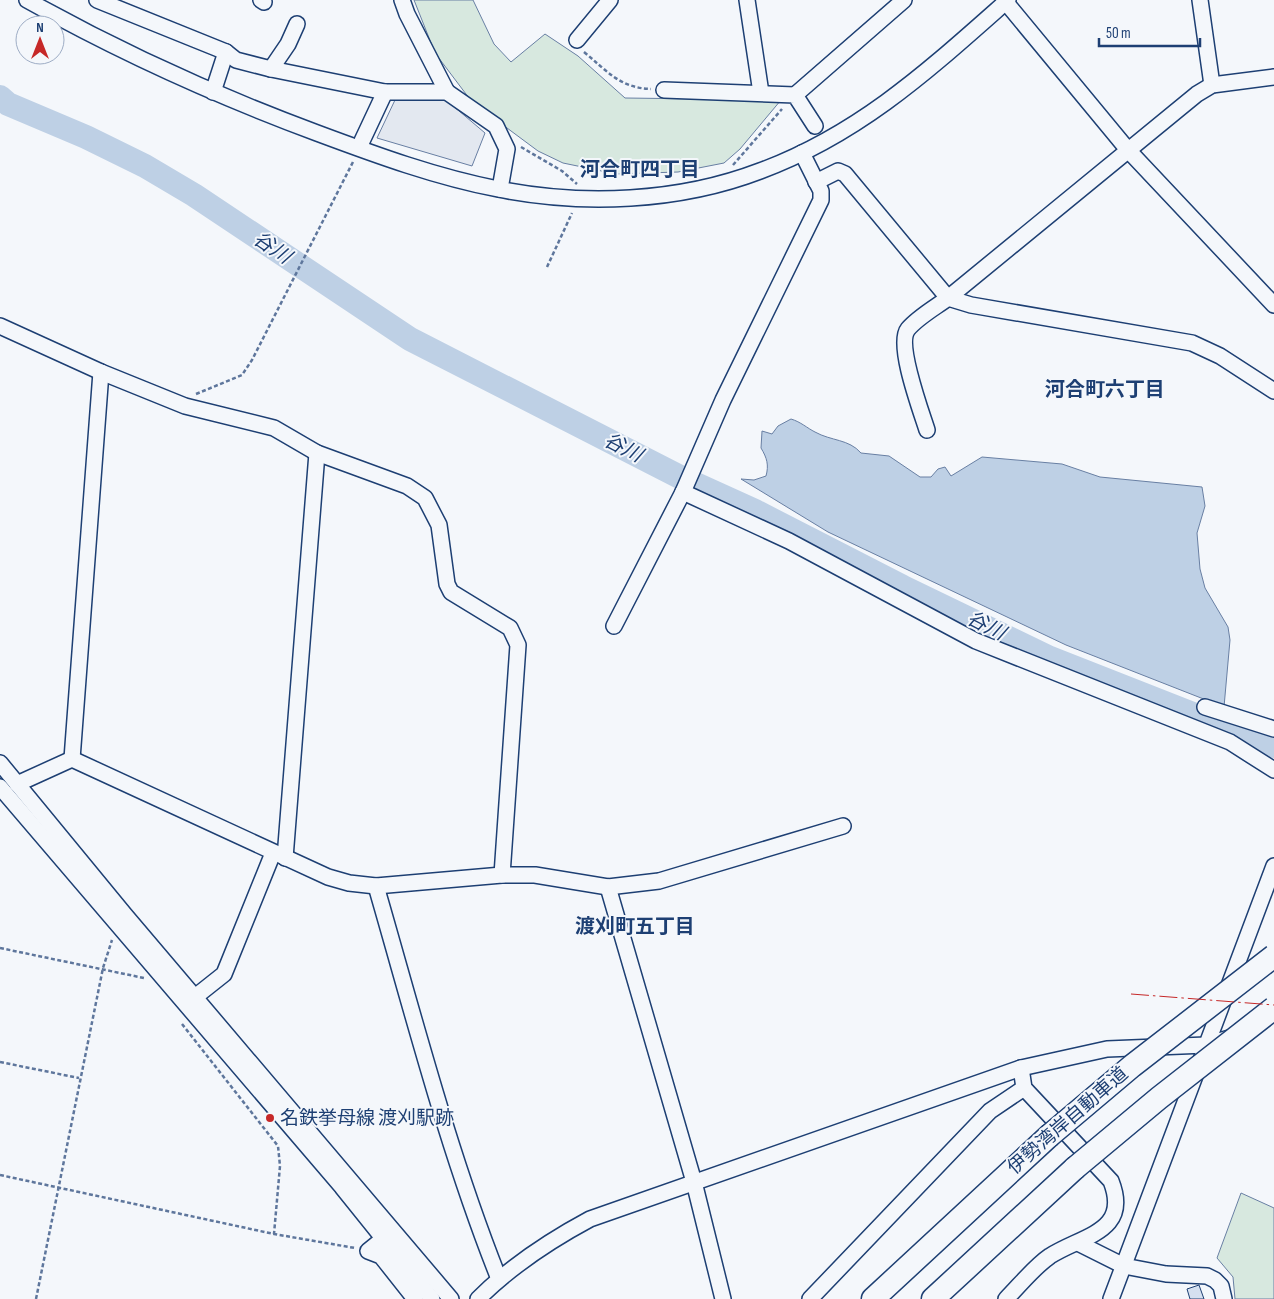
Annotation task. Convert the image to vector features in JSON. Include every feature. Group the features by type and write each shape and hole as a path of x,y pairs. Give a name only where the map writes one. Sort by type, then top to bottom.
{"highway":[{"name":"伊勢湾岸自動車道","path":"873,1299 1049,1136 1132,1066 1274,956"},
{"path":"933,1299 1075,1168 1159,1098 1274,1008"},
{"path":"956,1299 1075,1168"}],"street":[{"path":"27,0 83,31 213,92 456,179 500,190 630,198 707,187 760,172 802,153 865,117 901,93 1006,1 1128,150 1274,305"},
{"path":"97,0 226,52 236,60 385,92 447,92"},
{"path":"402,0 406,14 447,92 496,126 507,149 500,190"},
{"path":"577,40 610,0"},
{"path":"747,0 761,93"},
{"path":"664,90 795,95 904,0"},
{"path":"1200,0 1212,85"},
{"path":"271,69 288,44 297,24"},
{"path":"213,92 226,52"},
{"path":"927,430 905,358 907,330 1197,94 1212,85 1274,77"},
{"path":"361,145 385,92"},
{"path":"795,95 816,126"},
{"path":"614,626 683,490 723,400 821,200 821,192 802,153"},
{"path":"816,182 838,171 845,174 948,298 971,305 1192,343 1220,356 1274,391"},
{"path":"0,326 101,372 185,406 274,428 317,454 407,486 424,498 439,525 446,584 451,592 510,628 518,645 502,874"},
{"path":"72,759 101,372"},
{"path":"195,997 224,974 279,856 317,454"},
{"path":"683,490 789,541 976,641 1230,740 1274,770"},
{"path":"1204,707 1274,729"},
{"path":"1230,740 1238,717"},
{"path":"18,784 72,759 279,856 342,881 376,886 502,874 535,875 608,887 659,881 843,826"},
{"path":"0,763 195,997 388,1234 432,1299"},
{"path":"0,787 88,892 388,1234 451,1299"},
{"path":"1111,1299 1274,866"},
{"path":"376,886 431,1078 498,1279"},
{"path":"608,887 694,1182 723,1299"},
{"path":"478,1299 498,1279 557,1236 590,1219 1021,1068 1107,1049 1206,1045 1274,1024"},
{"path":"1006,1299 1050,1256 1078,1243 1108,1224 1116,1214 1117,1197 1111,1181 1056,1125 1024,1088 1021,1068"},
{"path":"810,1299 990,1111 1024,1088"},
{"path":"388,1234 368,1251 381,1256 415,1299"},
{"path":"1078,1243 1124,1266 1166,1274 1207,1276 1216,1280 1221,1286 1224,1299"}],"path":[{"path":"577,40 580,48 623,84 635,89 664,90"},
{"path":"730,168 795,95"},
{"path":"503,140 518,145 562,171 582,194 547,267"},
{"path":"185,406 197,394 242,375 294,282 361,145"},
{"path":"0,948 103,968 147,979"},
{"path":"36,1299 103,968"},
{"path":"177,1017 278,1146 280,1166 274,1234"},
{"path":"0,1062 80,1078"},
{"path":"0,1175 274,1234 368,1251"}],"shaded area":[{"path":"414,0 473,0 494,44 511,62 545,34 578,56 625,98 781,100 740,149 724,163 678,172 616,174 563,163 538,151 472,102 435,53"},
{"path":"445,99 485,133 472,166 377,138 395,100"},
{"path":"1241,1193 1274,1208 1274,1299 1235,1299 1233,1277 1217,1258"}],"water":[{"path":"791,419 821,435 851,445 861,453 889,456 920,477 931,477 938,469 945,467 951,476 982,457 1062,464 1100,477 1202,487 1205,506 1197,533 1200,569 1205,588 1228,627 1230,640 1224,707 1066,645 828,532 741,479 754,480 766,476 767,462 761,448 762,431 772,434 778,426"}],"building":[{"path":"1199,1285 1204,1299 1190,1299 1187,1289"}],"waterway":[{"name":"谷川","path":"0,97 8,104 86,137 145,166 194,195 410,339 680,477 755,511 903,587 1050,658 1274,746"}],"power":[{"path":"1131,994 1274,1005"}],"place":[{"name":"名鉄挙母線 渡刈駅跡","path":"270,1118"}],"district":[{"name":"河合町四丁目","path":"640,170"},
{"name":"河合町六丁目","path":"1105,390"},
{"name":"渡刈町五丁目","path":"635,927"}]}
